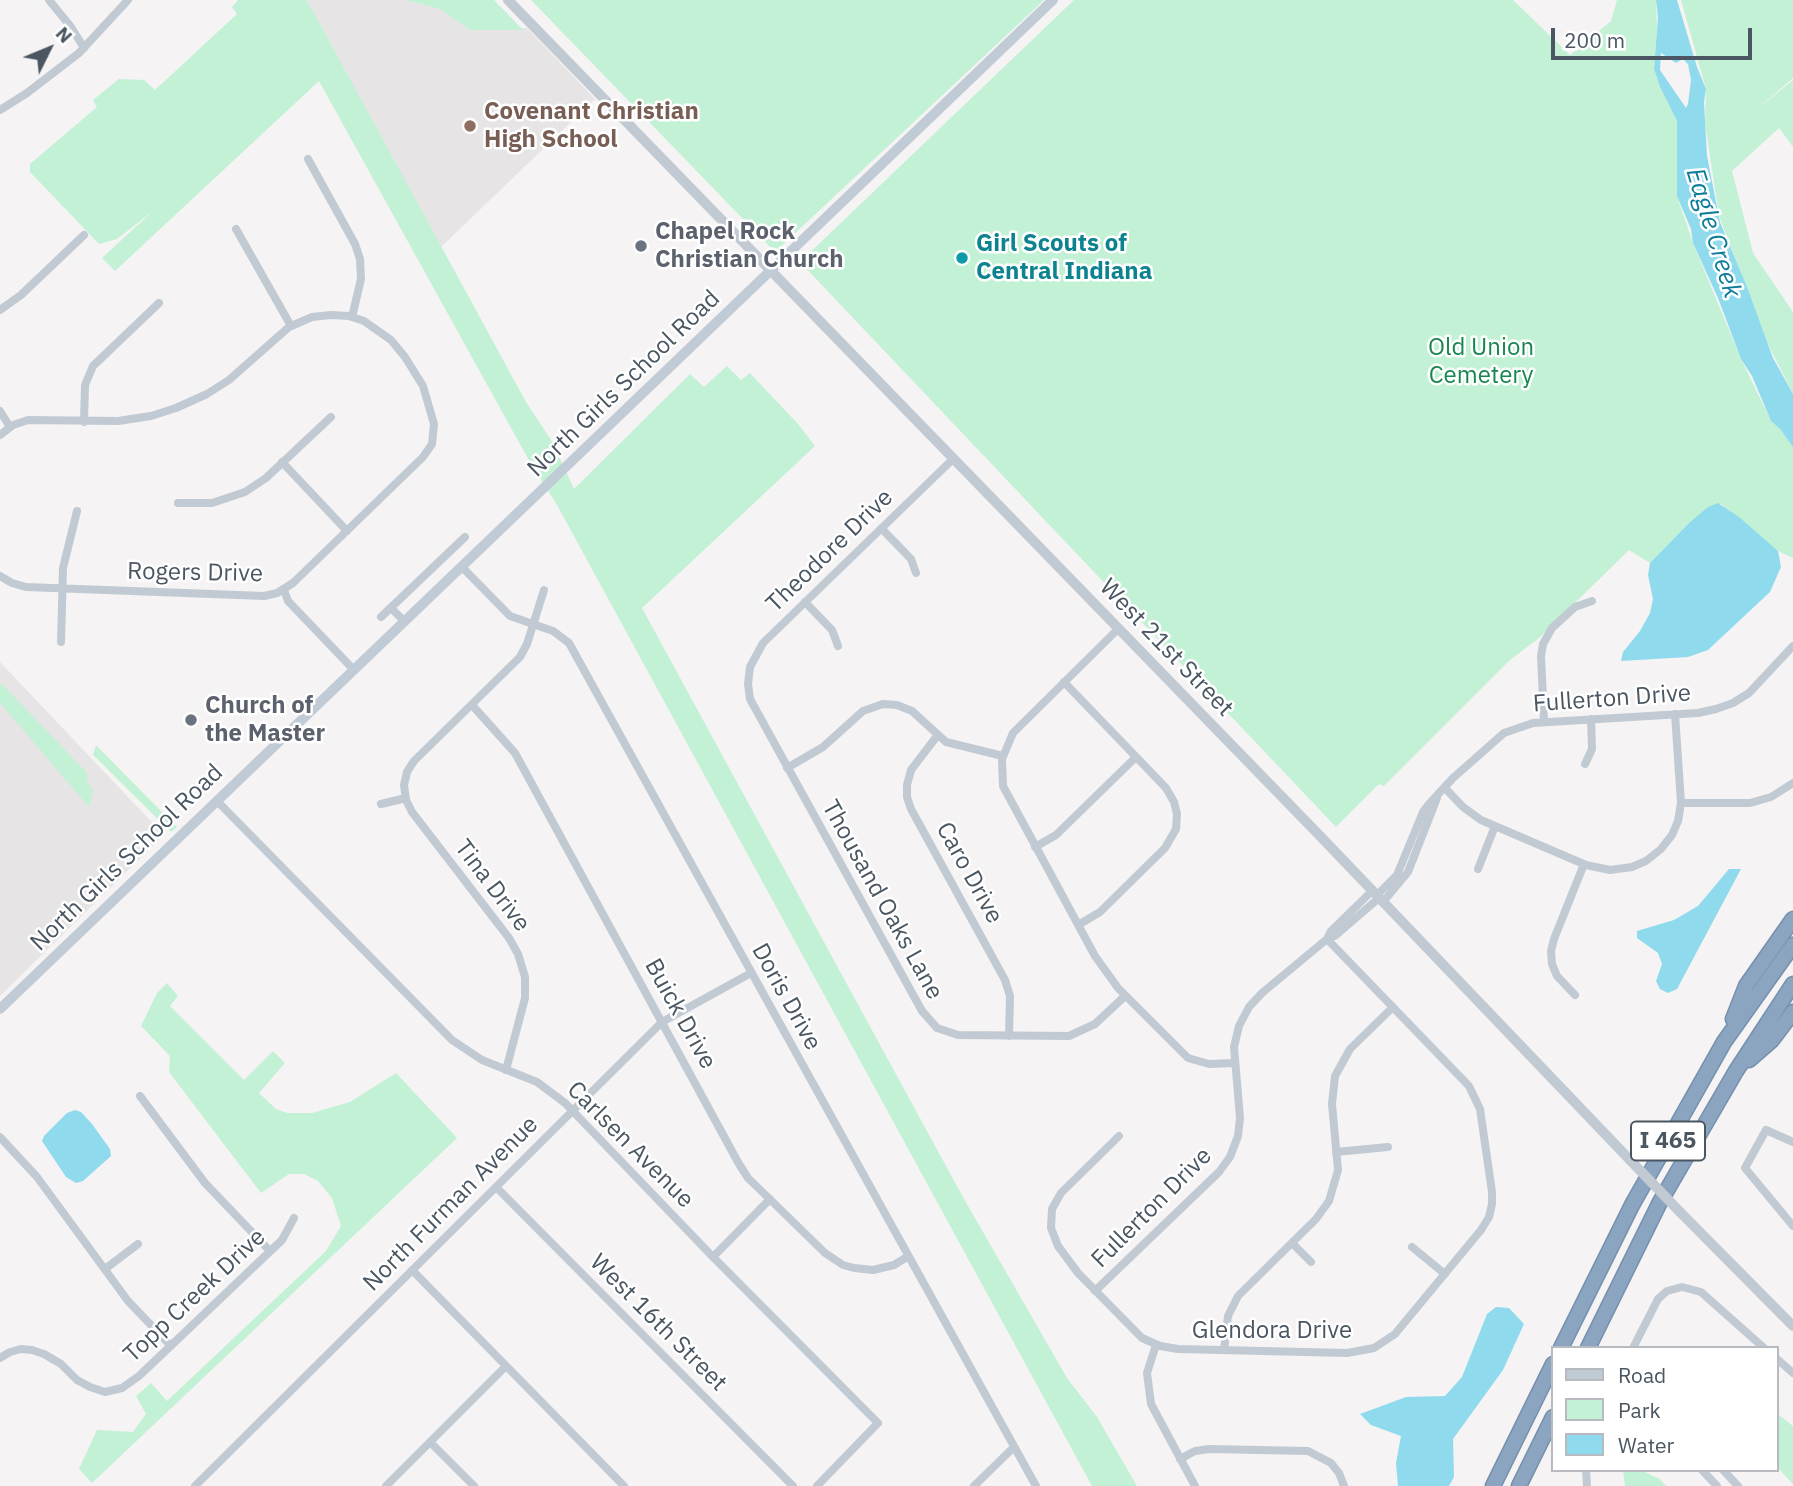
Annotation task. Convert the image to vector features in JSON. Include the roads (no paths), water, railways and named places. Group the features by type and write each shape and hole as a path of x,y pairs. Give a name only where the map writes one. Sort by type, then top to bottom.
{"highway":[{"path":"1724,1042 1746,986 1793,919"},
{"name":"I 465","path":"1562,1346 1632,1205 1724,1042 1793,944"},
{"name":"I 465","path":"1589,1346 1660,1202 1737,1071 1793,984"},
{"path":"1737,1071 1772,1040 1793,1012"},
{"path":"1493,1486 1552,1366"},
{"path":"1520,1486 1552,1419"}],"main road":[{"name":"North Girls School Road","path":"0,1009 1053,0"}],"street":[{"path":"49,0 85,48"},
{"path":"0,110 27,93 85,48 128,0"},
{"name":"West 21st Street","path":"508,0 1793,1326"},
{"path":"309,159 355,244 360,259 361,279 352,317"},
{"path":"236,229 291,326"},
{"path":"0,310 21,295 84,235"},
{"path":"84,422 85,385 93,366 159,303"},
{"path":"0,435 10,427 28,420 125,420 170,410 212,391 250,363 275,337 291,326 322,316 352,317 371,324 405,357 417,375 434,420 434,435 427,452 284,590"},
{"path":"0,411 10,427"},
{"path":"178,503 203,504 233,497 258,484 331,417"},
{"name":"Theodore Drive","path":"748,681 752,661 760,647 953,459"},
{"path":"282,462 347,530"},
{"path":"61,642 64,560 77,511"},
{"path":"882,529 911,559 916,573"},
{"path":"381,617 464,537"},
{"name":"Doris Drive","path":"462,567 510,615 561,635 569,643 1036,1486"},
{"name":"Rogers Drive","path":"0,576 23,587 264,596 284,590 288,601 354,670"},
{"path":"381,804 406,798 405,778 412,764 520,657 544,590"},
{"path":"1544,722 1541,656 1543,644 1554,626 1575,607 1592,601"},
{"path":"805,602 832,630 838,646"},
{"path":"391,608 405,622"},
{"path":"1118,629 1015,730 1003,756 1003,786 1078,925 1109,976 1125,996 1188,1058 1209,1064 1234,1062"},
{"name":"Fullerton Drive","path":"1095,1291 1219,1172 1230,1157 1240,1124 1234,1062 1236,1035 1249,1007 1327,939 1336,935 1397,875 1423,812 1501,735 1522,725 1544,722 1710,711 1741,698 1758,685 1793,646"},
{"name":"Thousand Oaks Lane","path":"748,681 753,706 927,1019 937,1028 952,1034 1056,1037 1075,1034 1095,1024 1125,996"},
{"path":"1064,682 1172,796 1177,811 1176,829 1163,850 1100,912 1078,925"},
{"path":"787,768 823,747 859,713 880,704 904,707 919,717 937,736 956,745 1003,756"},
{"name":"Buick Drive","path":"472,705 515,753 748,1178 825,1253 843,1265 858,1269 879,1269 894,1265 907,1257"},
{"path":"1445,788 1471,814 1495,827 1595,868 1616,870 1646,861 1661,849 1672,835 1678,821 1681,803 1675,714"},
{"path":"1585,764 1592,749 1591,719"},
{"name":"Caro Drive","path":"937,736 911,770 907,797 911,809 1005,980 1010,1000 1009,1036"},
{"path":"1035,847 1056,835 1136,757"},
{"path":"1681,803 1750,803 1771,797 1793,783"},
{"name":"Tina Drive","path":"406,798 412,812 509,938 518,954 525,977 525,998 506,1070"},
{"name":"Carlsen Avenue","path":"217,802 452,1040 482,1060 537,1082 572,1110 878,1423 817,1486"},
{"path":"1478,869 1495,827"},
{"path":"1575,995 1556,976 1551,951 1584,864"},
{"path":"1224,1350 1226,1322 1234,1302 1244,1289 1319,1217 1329,1201 1337,1175 1331,1097 1337,1070 1350,1049 1393,1007 1327,939"},
{"name":"North Furman Avenue","path":"195,1486 662,1022 751,973"},
{"name":"Glendora Drive","path":"1119,1136 1060,1193 1053,1206 1051,1219 1058,1246 1078,1273 1135,1332 1156,1345 1174,1349 1353,1353 1374,1348 1400,1330 1485,1225 1492,1204 1480,1109 1472,1090 1393,1007"},
{"path":"140,1096 205,1183 270,1251"},
{"path":"1793,1142 1766,1130 1745,1168 1793,1226"},
{"path":"0,1137 37,1177 128,1301 171,1346"},
{"path":"1336,1152 1388,1147"},
{"name":"West 16th Street","path":"496,1187 793,1486"},
{"path":"713,1257 770,1199"},
{"name":"Topp Creek Drive","path":"0,1358 21,1349 32,1350 61,1364 77,1380 105,1392 122,1388 171,1346 270,1251 287,1234 294,1218"},
{"path":"1292,1243 1311,1262"},
{"path":"105,1269 138,1244"},
{"path":"1412,1247 1445,1274"},
{"path":"412,1270 624,1486"},
{"path":"1634,1346 1656,1301 1662,1294 1683,1287 1701,1292 1762,1346"},
{"path":"1156,1345 1148,1367 1147,1392 1156,1416 1195,1486"},
{"path":"1779,1361 1793,1373"},
{"path":"386,1486 505,1367"},
{"path":"430,1442 474,1486"},
{"path":"974,1486 1014,1447"},
{"path":"1180,1459 1195,1451 1209,1449 1308,1451 1331,1463 1344,1486"},
{"path":"1704,1472 1717,1486"},
{"path":"1725,1472 1738,1486"}],"water":[{"name":"Eagle Creek","path":"1656,0 1677,0 1706,89 1704,102 1707,156 1720,222 1773,358 1793,394 1793,447 1771,421 1752,376 1741,359 1693,243 1691,229 1677,196 1677,121 1654,69 1658,17","holes":["1661,53 1676,63 1683,59 1688,64 1691,80 1686,108 1660,70"]},
{"path":"1718,503 1739,517 1778,551 1781,567 1770,592 1708,650 1688,657 1621,661 1623,652 1650,613 1653,599 1648,575 1650,563 1688,524 1708,507"},
{"path":"1729,869 1741,869 1677,989 1668,993 1660,989 1656,981 1662,964 1658,953 1637,938 1637,931 1674,920 1698,906"},
{"path":"75,1110 81,1112 92,1124 110,1149 111,1156 83,1181 76,1183 66,1177 42,1141 67,1113"},
{"path":"1496,1307 1509,1308 1524,1324 1503,1370 1453,1439 1454,1477 1449,1486 1398,1486 1396,1463 1401,1436 1371,1425 1360,1414 1406,1397 1445,1396 1462,1377 1487,1314"}],"place":[{"name":"Covenant Christian High School","path":"470,126"},
{"name":"Chapel Rock Christian Church","path":"641,246"},
{"name":"Girl Scouts of Central Indiana","path":"962,258"},
{"name":"Church of the Master","path":"191,720"}],"park label":[{"name":"Old Union Cemetery","path":"1481,362"}]}
